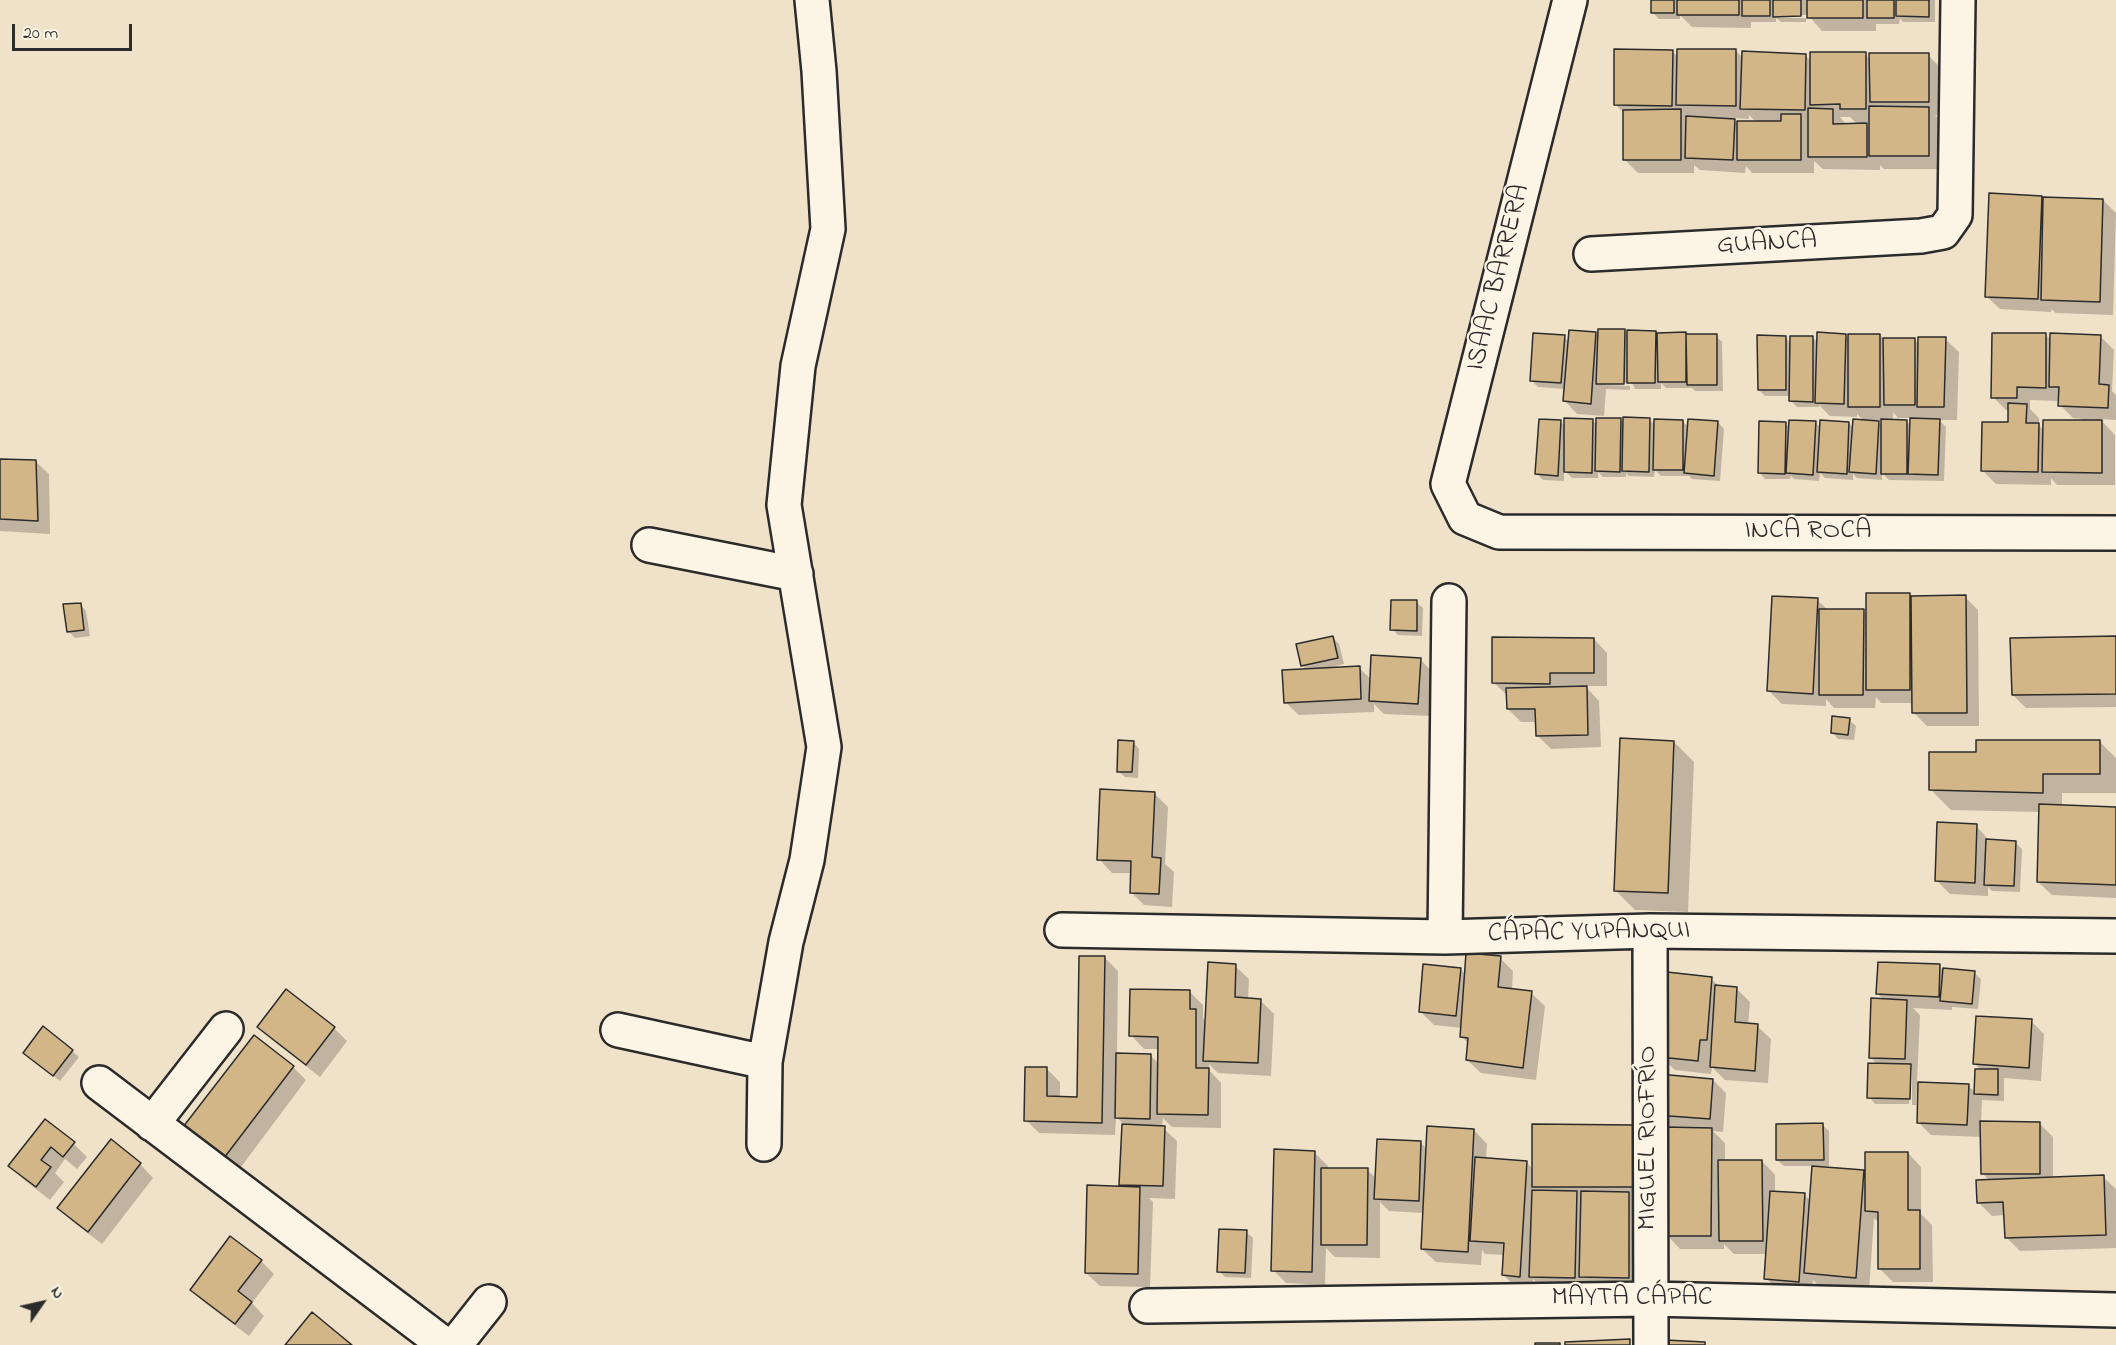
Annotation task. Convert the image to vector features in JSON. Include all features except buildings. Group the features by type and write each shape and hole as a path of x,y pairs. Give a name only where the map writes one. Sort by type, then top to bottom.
{"street":[{"path":"764,1144 765,1062 786,942 807,860 824,747 784,506 798,366 828,229 819,71 812,0"},
{"name":"ISAAC BARRERA","path":"1499,532 1465,518 1448,484 1570,0"},
{"name":"GUANCA","path":"1591,254 1921,236 1942,232 1955,215 1958,0"},
{"name":"INCA ROCA","path":"1499,532 2116,533"},
{"path":"649,545 796,574"},
{"path":"1445,937 1449,601"},
{"name":"CÁPAC YUPANQUI","path":"1062,930 1445,937 1650,931 2116,936"},
{"name":"MIGUEL RIOFRÍO","path":"1650,931 1651,1345"},
{"path":"152,1124 226,1029"},
{"path":"618,1030 765,1062"},
{"path":"99,1083 445,1345"},
{"name":"MAYTA CÁPAC","path":"1148,1306 1651,1299 2116,1310"},
{"path":"455,1345 489,1302"}]}
